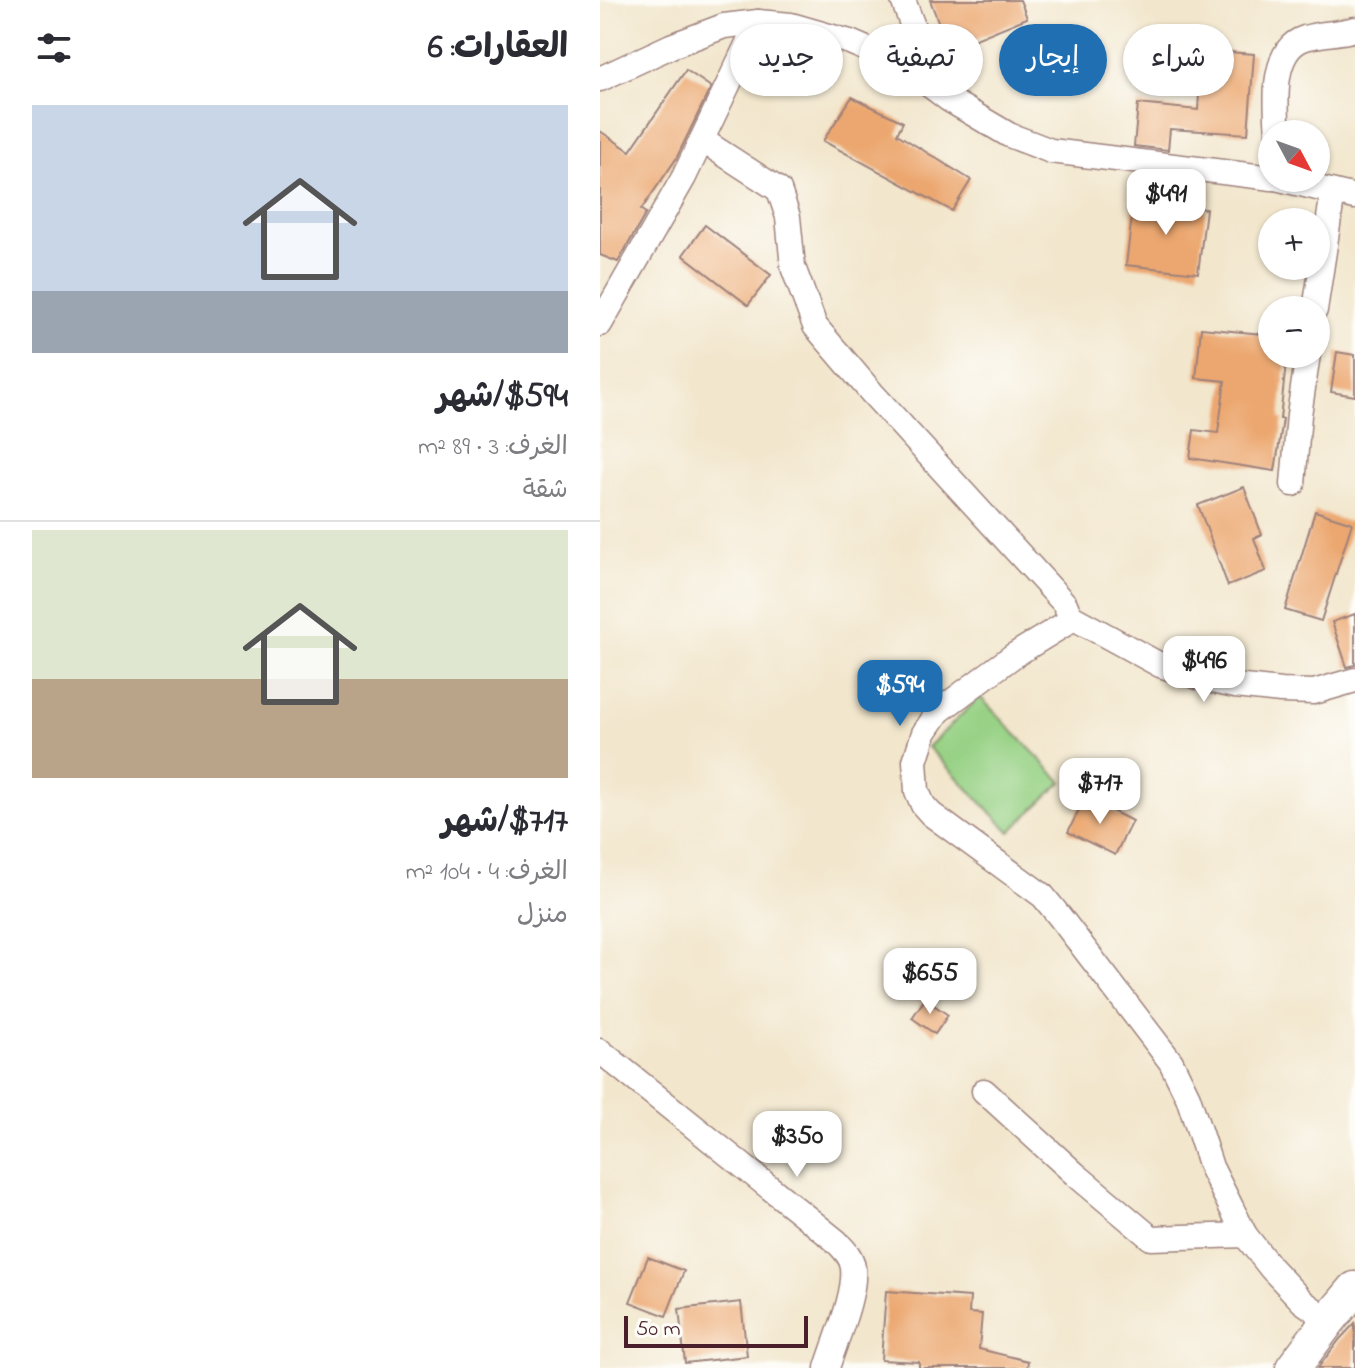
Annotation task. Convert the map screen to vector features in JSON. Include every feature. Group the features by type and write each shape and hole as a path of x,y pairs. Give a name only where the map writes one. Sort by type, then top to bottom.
{"street":[{"path":"903,0 912,24"},
{"path":"600,79 671,46 724,26 758,22 791,25 859,46"},
{"path":"600,324 684,177 758,22"},
{"path":"1277,120 1275,96 1280,66 1293,45 1304,38 1355,29"},
{"path":"944,96 1009,135 1051,151 1258,176"},
{"path":"702,140 779,190 788,217 793,267 815,326 872,393 1065,604 1070,616 1160,665 1208,680 1235,686 1314,692 1355,680"},
{"path":"1318,296 1344,194"},
{"path":"1293,484 1306,368"},
{"path":"1070,616 1065,624 1013,656 939,711 924,733 915,761 917,791 931,814 1043,896 1171,1062 1188,1097 1211,1167 1245,1235 1278,1277 1303,1302 1329,1320"},
{"path":"600,1051 836,1241 850,1256 852,1283 827,1368"},
{"path":"984,1091 1151,1238 1245,1235"},
{"path":"1293,1368 1355,1289"}],"green space":[{"path":"980,697 1062,782 1010,832 928,747"}],"building":[{"path":"930,0 1020,0 1027,18 1012,24 999,24 999,29 983,36 983,24 939,24"},
{"path":"1234,52 1254,54 1248,134 1170,129 1168,150 1134,146 1138,104 1198,110 1199,96 1234,96"},
{"path":"686,70 711,87 676,159 641,210 646,213 618,262 600,255 600,131 630,151"},
{"path":"852,97 903,122 897,134 971,180 952,211 823,141"},
{"path":"1134,200 1206,209 1198,273 1126,265"},
{"path":"705,225 771,275 748,305 683,255"},
{"path":"1201,328 1258,334 1258,368 1285,368 1280,419 1283,419 1275,471 1190,458 1194,430 1218,433 1225,381 1196,378"},
{"path":"1337,352 1355,355 1355,396 1331,392"},
{"path":"1244,487 1262,535 1254,538 1266,571 1228,586 1198,505"},
{"path":"1315,511 1352,523 1321,621 1285,610"},
{"path":"1355,614 1355,665 1347,667 1332,622"},
{"path":"1085,797 1132,821 1115,855 1068,832"},
{"path":"925,999 948,1015 935,1034 912,1018"},
{"path":"648,1257 684,1271 666,1316 630,1302"},
{"path":"886,1291 970,1297 969,1313 982,1314 979,1349 1028,1361 1027,1368 919,1368 919,1362 881,1360"},
{"path":"741,1302 747,1356 685,1363 679,1309"},
{"path":"1355,1323 1355,1368 1318,1368 1340,1339"}]}
